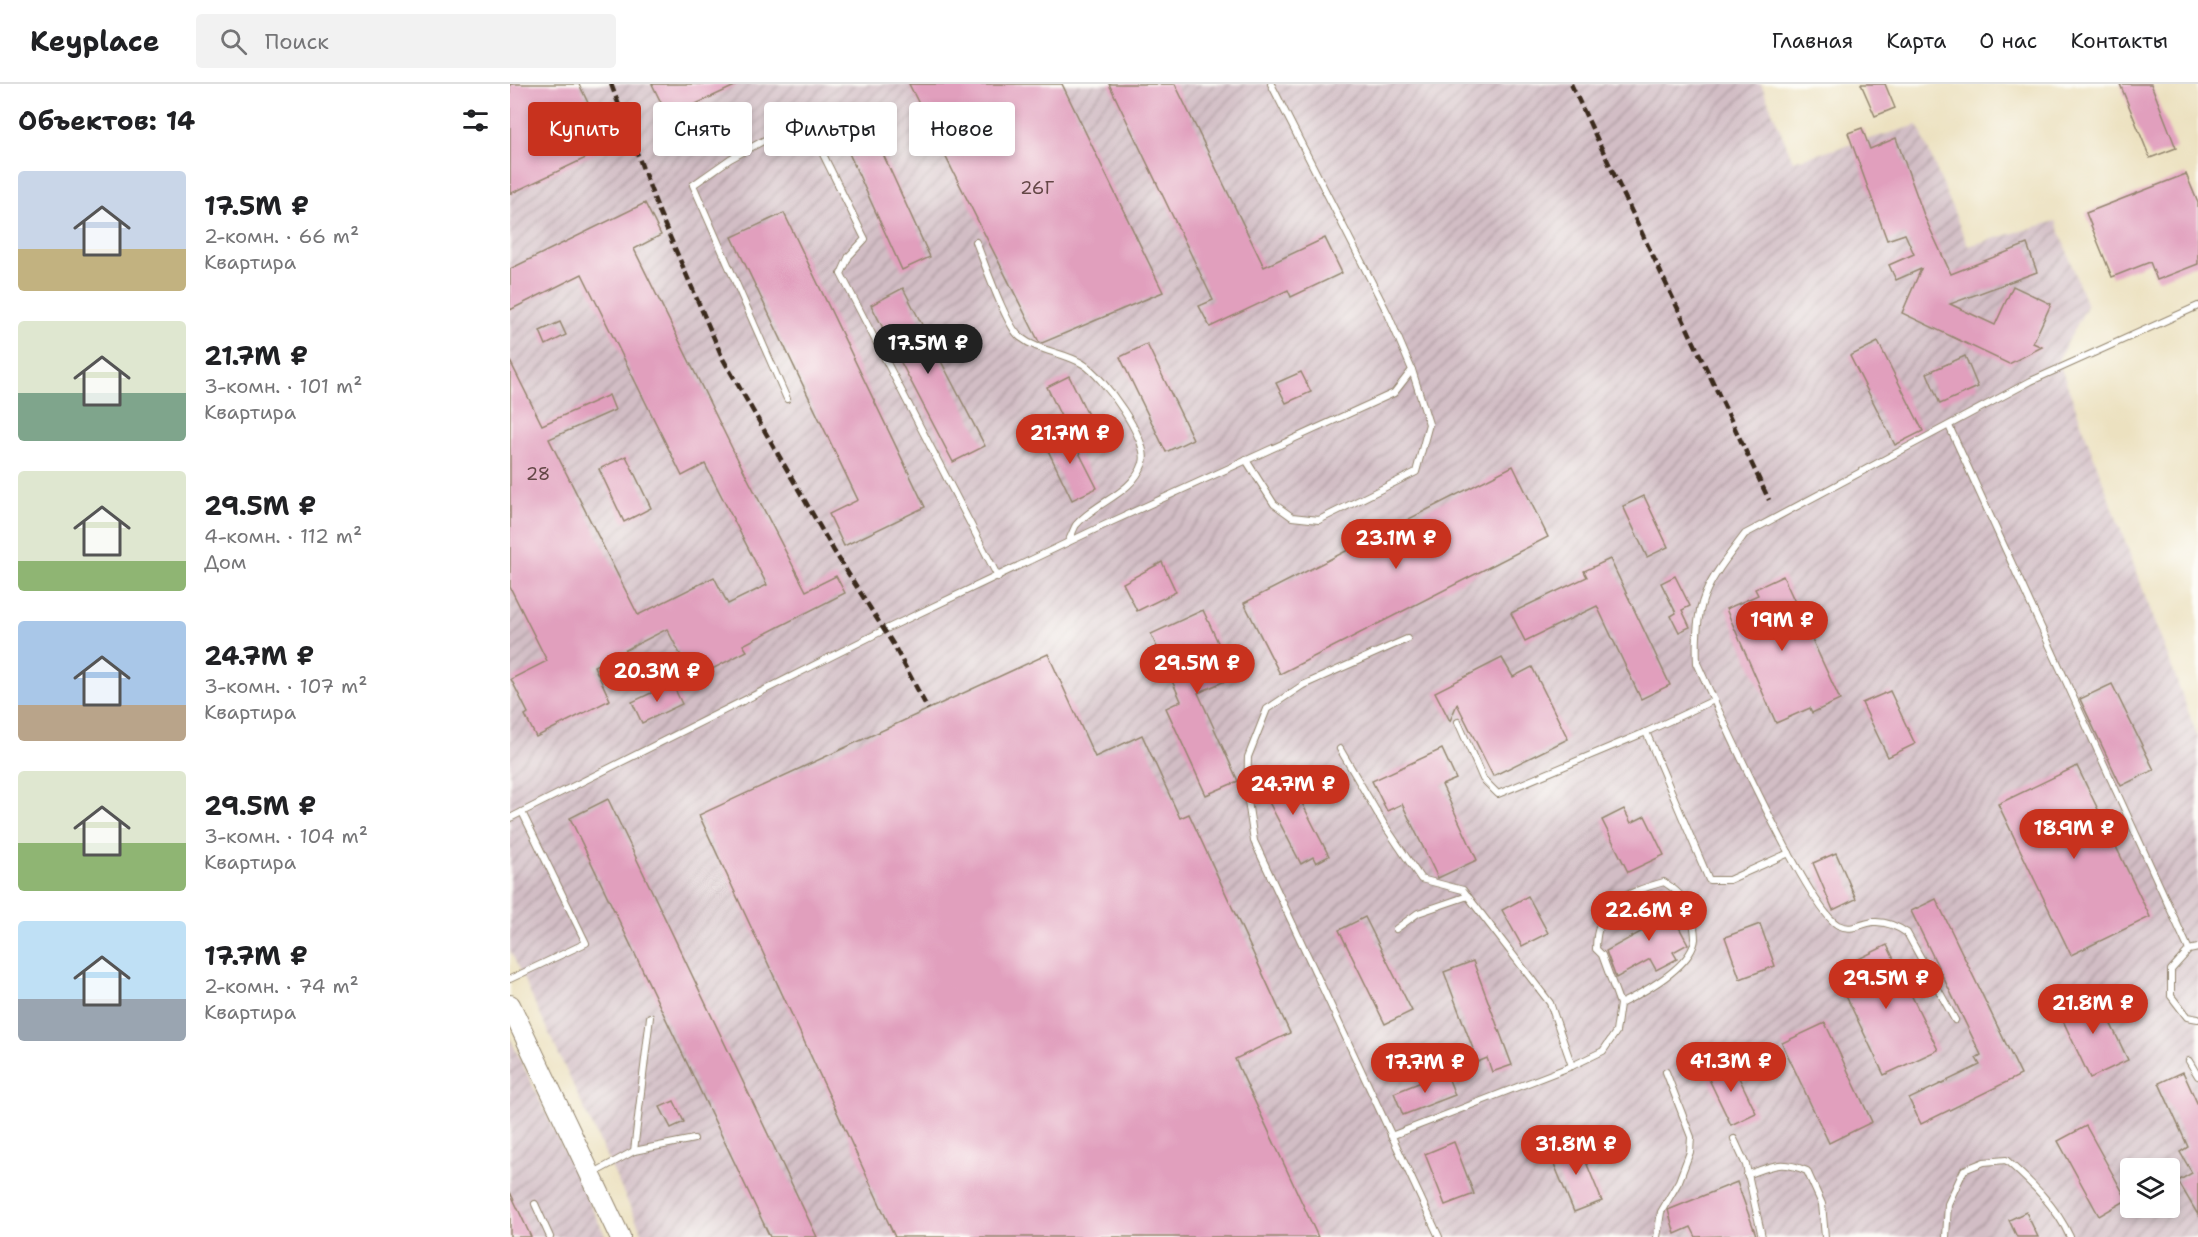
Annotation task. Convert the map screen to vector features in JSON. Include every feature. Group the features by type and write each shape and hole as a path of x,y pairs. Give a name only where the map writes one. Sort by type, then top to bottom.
{"main road":[{"path":"510,1005 620,1237"}],"lane":[{"path":"1246,460 1274,504 1292,516 1319,520 1416,472 1429,424 1412,370 1388,314 1270,84"},
{"path":"787,399 693,185 730,159 805,118 865,239 849,256 841,274 998,577"},
{"path":"976,242 1018,336 1048,352 1084,364 1104,384 1140,436 1144,462 1130,485 1076,525 1068,542"},
{"path":"1955,1020 1907,933 1893,924 1873,922 1852,929 1837,924 1826,915 1789,853 1697,663 1695,630 1702,596 1721,565 1745,534 2031,381 2198,306"},
{"path":"510,818 884,630 1068,542 1394,393 1412,370"},
{"path":"1949,426 2189,950"},
{"path":"1407,639 1303,685 1267,709 1248,757 1247,794 1254,841 1439,1237"},
{"path":"1458,722 1483,779 1498,794 1646,732 1714,700"},
{"path":"1646,732 1709,880 1729,880 1789,853"},
{"path":"1340,749 1385,826 1420,879 1463,890 1550,1003 1572,1066"},
{"path":"510,979 586,943 522,812"},
{"path":"1391,1136 1572,1066 1603,1051 1616,1032 1620,1004 1602,955 1596,949 1596,931 1600,920 1614,903 1632,891 1664,882 1680,892 1693,915 1695,941 1680,965 1653,987 1620,1004"},
{"path":"1396,929 1418,913 1468,896"},
{"path":"2198,948 2189,950 2171,970 2171,996 2187,1017 2198,1019"},
{"path":"634,1151 650,1017"},
{"path":"2189,1061 2198,1076"},
{"path":"1657,1237 1661,1212 1680,1181 1690,1152 1691,1137 1666,1072"},
{"path":"592,1175 634,1151 694,1139"},
{"path":"1734,1139 1748,1175 1762,1237"},
{"path":"1946,1237 1948,1204 1964,1170 1984,1162 2006,1160 2030,1181 2064,1223 2070,1237"},
{"path":"1748,1175 1769,1166 1787,1163 1807,1171 1822,1204 1825,1237"},
{"path":"535,1204 550,1237"}],"shaded area":[{"path":"510,84 1761,84 1793,161 1918,125 1968,246 2056,221 2087,306 2058,360 2198,738 2198,1237 644,1237 510,950"},
{"path":"510,1038 606,1237 510,1237"}],"building":[{"path":"510,84 579,84 588,102 528,102 528,156 590,156 510,194"},
{"path":"652,84 739,84 700,102 661,102"},
{"path":"909,84 1062,84 1163,292 1042,343 1039,342 945,156 1015,156 1015,102 918,102"},
{"path":"1109,84 1175,84 1264,267 1325,238 1342,273 1291,297 1288,290 1210,327 1199,306 1213,300"},
{"path":"1861,84 1885,84 1895,108 1875,116"},
{"path":"2120,84 2151,84 2176,148 2150,158"},
{"path":"1862,128 1870,149 1896,138 1925,218 1951,274 2027,244 2037,272 1950,304 1995,325 2013,286 2051,304 2033,343 2042,347 2009,364 1902,313 1921,269 1896,280 1889,265 1914,254 1905,234 1887,240 1848,133"},
{"path":"850,156 884,156 930,257 902,270"},
{"path":"2186,174 2198,203 2198,264 2157,280 2150,262 2112,277 2086,213"},
{"path":"645,203 661,235 634,249 733,450 806,591 836,576 845,593 743,645 747,651 693,679 667,629 594,666 610,700 536,737 525,715 528,713 511,679 547,661 510,587 510,361 542,425 609,395 615,410 549,439 638,615 714,577 728,604 767,585 705,464 682,476 582,274 510,310 510,269"},
{"path":"784,213 925,507 844,546 829,514 858,500 732,237"},
{"path":"903,288 985,446 953,462 871,305"},
{"path":"560,322 566,335 546,345 540,331"},
{"path":"1878,342 1923,431 1895,445 1850,356"},
{"path":"1147,344 1193,439 1166,452 1120,357"},
{"path":"1965,356 1978,387 1940,404 1927,373"},
{"path":"1301,372 1311,392 1286,403 1276,383"},
{"path":"1069,376 1089,417 1067,429 1047,387"},
{"path":"1067,429 1097,488 1072,500 1043,440"},
{"path":"626,456 651,508 624,522 599,469"},
{"path":"1513,466 1548,537 1280,674 1244,603"},
{"path":"1644,496 1668,547 1647,557 1623,506"},
{"path":"1610,559 1670,685 1641,699 1597,606 1525,641 1511,613 1587,577 1584,571"},
{"path":"1162,562 1176,592 1137,611 1123,583"},
{"path":"1675,576 1690,606 1682,610 1690,627 1679,632 1671,616 1676,613 1661,583"},
{"path":"1783,576 1840,700 1812,713 1810,708 1776,723 1726,609 1758,595 1755,589"},
{"path":"1203,610 1234,677 1198,693 1238,781 1206,795 1166,708 1181,701 1151,634"},
{"path":"1048,654 1095,757 1142,735 1180,818 1189,814 1290,1033 1235,1059 1318,1237 895,1237 699,815"},
{"path":"1502,658 1513,677 1532,667 1568,739 1493,776 1457,704 1450,721 1435,692"},
{"path":"672,683 682,704 642,723 632,702"},
{"path":"2112,684 2154,770 2121,786 2080,699"},
{"path":"1890,691 1915,744 1888,757 1862,703"},
{"path":"1442,749 1456,779 1442,785 1477,860 1438,878 1402,804 1387,811 1372,781"},
{"path":"1283,766 1329,856 1316,863 1313,857 1301,864 1257,779"},
{"path":"2077,766 2150,917 2071,955 1998,804"},
{"path":"608,799 817,1237 770,1237 570,818"},
{"path":"1624,809 1631,823 1645,816 1664,855 1628,872 1602,820"},
{"path":"1836,853 1856,899 1833,910 1813,863"},
{"path":"1528,896 1548,933 1522,946 1502,910"},
{"path":"1663,898 1688,944 1673,952 1677,959 1656,970 1650,959 1616,978 1606,951 1648,928 1640,911"},
{"path":"1936,899 2021,1075 1921,1124 1909,1099 1980,1065 1976,1058 1981,1055 1911,911"},
{"path":"1365,917 1412,1011 1385,1024 1339,930"},
{"path":"1760,924 1775,966 1740,979 1725,937"},
{"path":"1887,945 1938,1050 1884,1075 1834,971"},
{"path":"1473,961 1512,1065 1492,1072 1487,1058 1478,1062 1444,972"},
{"path":"2096,993 2128,1060 2090,1078 2058,1010"},
{"path":"1825,1023 1872,1122 1829,1143 1782,1043"},
{"path":"1731,1061 1756,1113 1731,1125 1706,1073"},
{"path":"1446,1072 1455,1095 1403,1115 1394,1093"},
{"path":"2183,1072 2198,1105 2198,1215 2180,1184 2180,1180 2192,1173 2180,1152 2188,1147 2159,1083"},
{"path":"674,1101 684,1122 671,1128 660,1107"},
{"path":"2086,1126 2120,1187 2120,1204 2099,1216 2058,1141"},
{"path":"1577,1140 1602,1201 1574,1212 1549,1152"},
{"path":"1454,1142 1474,1194 1445,1205 1425,1154"},
{"path":"1737,1182 1756,1235 1696,1237 1691,1227 1675,1234 1668,1210"},
{"path":"510,1192 531,1237 510,1237"},
{"path":"2026,1212 2038,1237 2017,1237 2009,1220"}],"railway":[{"path":"611,84 660,214 723,359 834,551 893,644 928,709"},
{"path":"1571,84 1769,500"}]}
